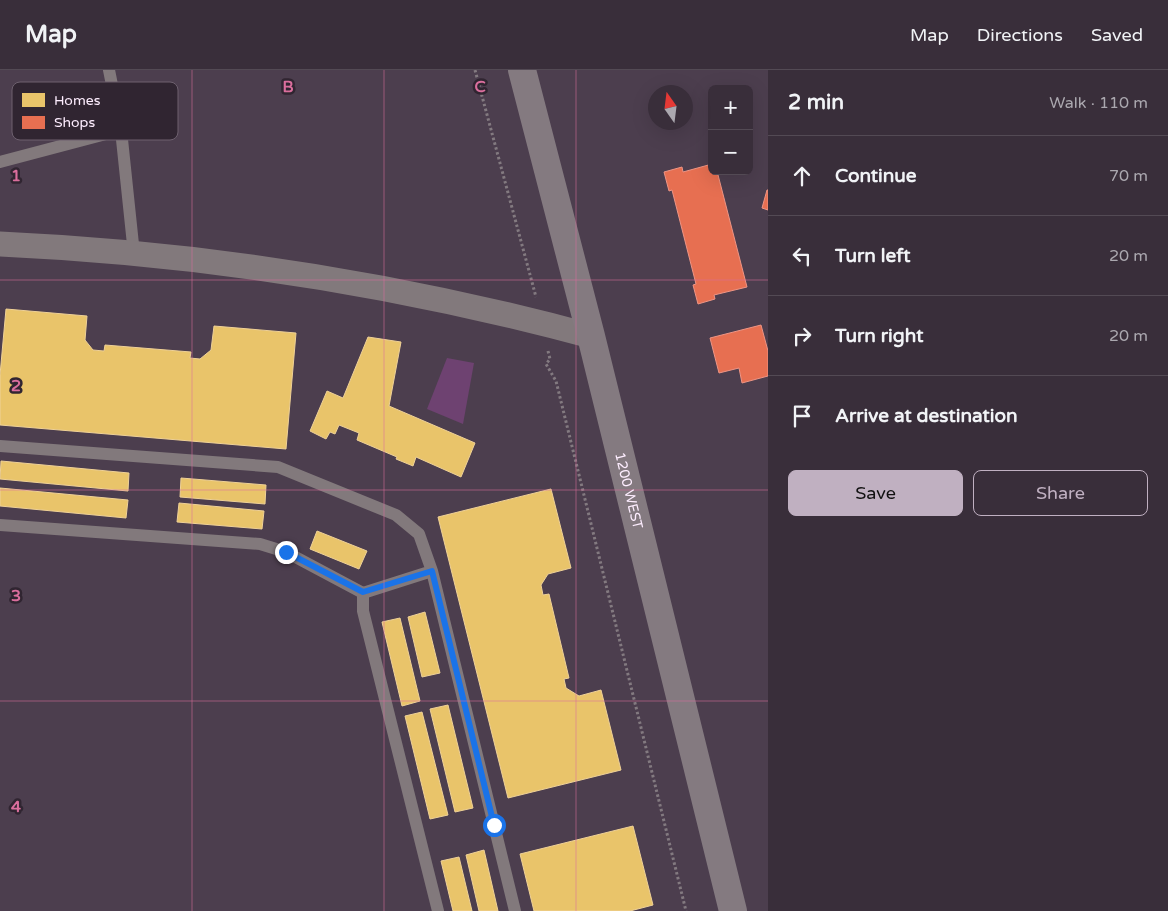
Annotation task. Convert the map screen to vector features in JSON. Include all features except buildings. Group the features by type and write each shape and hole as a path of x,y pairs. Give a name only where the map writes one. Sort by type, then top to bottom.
{"main road":[{"name":"1200 WEST","path":"522,70 591,336 733,911"}],"street":[{"path":"0,244 134,254 291,273 490,311 591,336"}],"lane":[{"path":"0,162 83,140"},
{"path":"122,140 134,254"},
{"path":"0,446 278,467 396,515 419,534 432,571 515,911"},
{"path":"0,525 260,544 286,552 363,592 432,571"},
{"path":"363,592 363,611 438,911"}],"path":[{"path":"475,70 517,230"},
{"path":"550,359 546,364 556,381 686,911"}],"shaded area":[{"path":"447,358 474,363 463,424 427,409"}],"route":[{"path":"286,552 363,592 432,571 494,825"}]}
